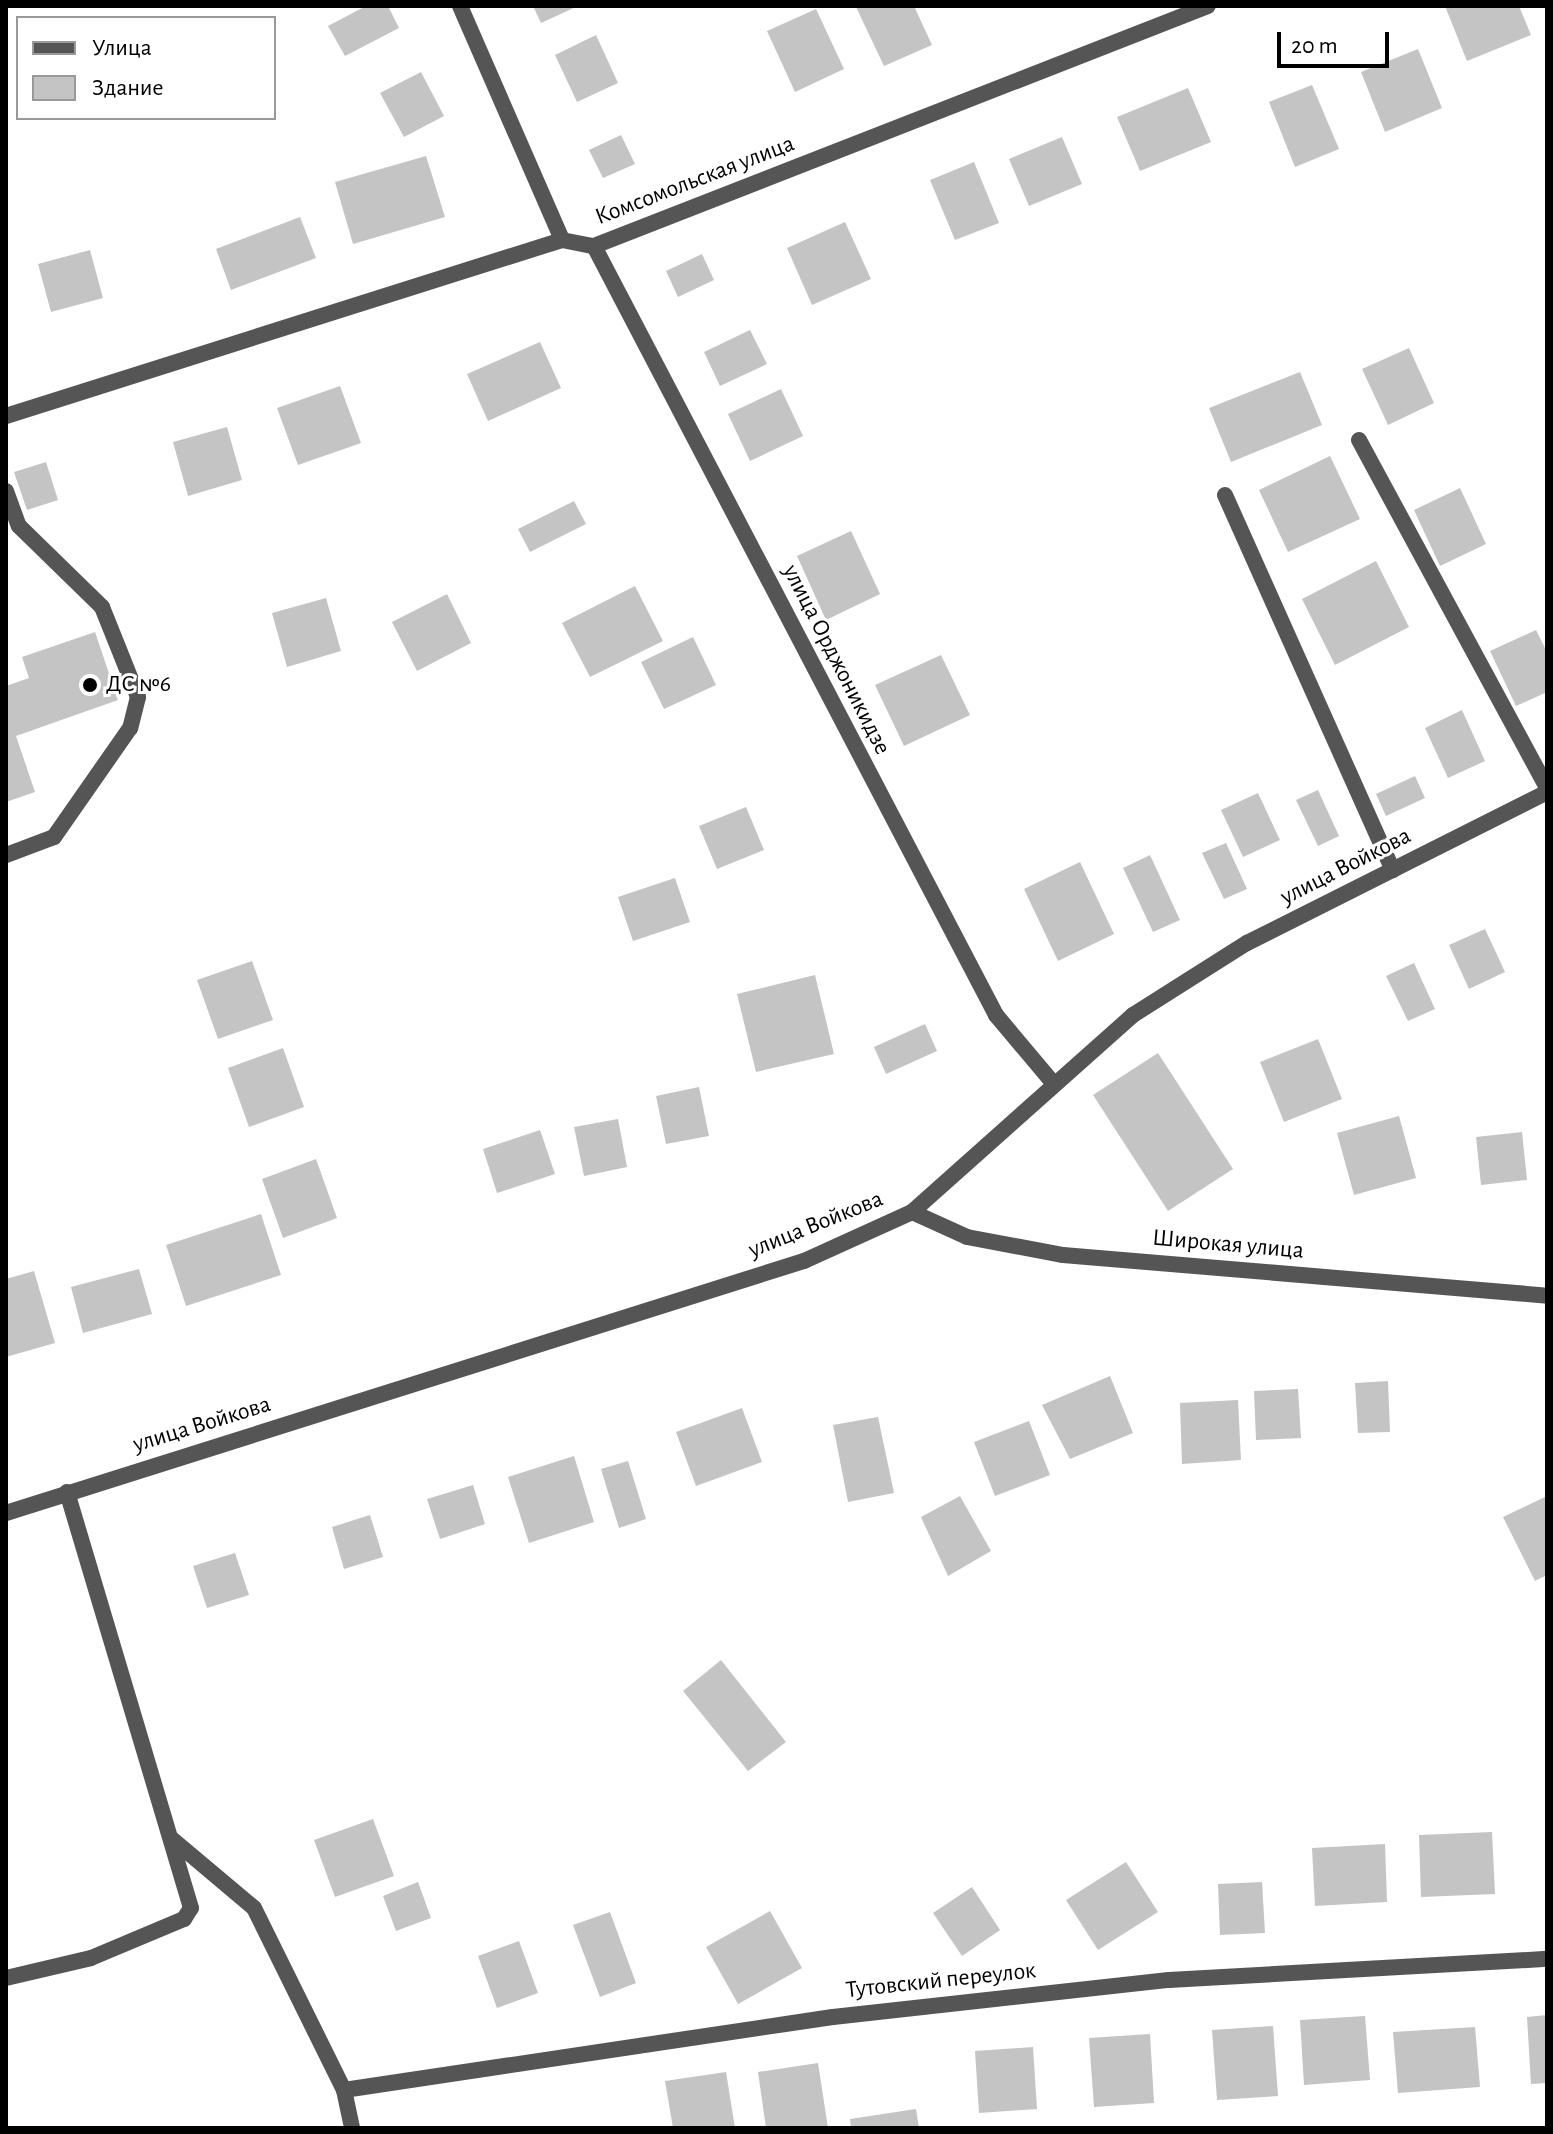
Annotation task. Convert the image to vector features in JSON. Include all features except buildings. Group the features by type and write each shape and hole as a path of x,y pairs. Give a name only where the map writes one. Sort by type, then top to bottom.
{"street":[{"path":"460,6 562,240"},
{"name":"Комсомольская улица","path":"6,416 562,240 594,246 1208,6"},
{"name":"улица Орджоникидзе","path":"594,246 996,1015 1054,1084"},
{"path":"1359,440 1547,790"},
{"path":"6,491 19,526 102,607 138,697 130,728 54,837 6,855"},
{"path":"1225,495 1393,870"},
{"name":"улица Войкова","path":"6,1513 804,1261 912,1212 1133,1015 1247,943 1547,790"},
{"name":"Широкая улица","path":"912,1212 967,1237 1063,1255 1547,1296"},
{"path":"6,1978 91,1958 184,1919 191,1908 67,1492"},
{"path":"172,1839 254,1908 344,2090 352,2128"},
{"name":"Тутовский переулок","path":"344,2090 833,2017 1169,1980 1547,1959"}],"place":[{"name":"ДС №6","path":"90,685"}]}
